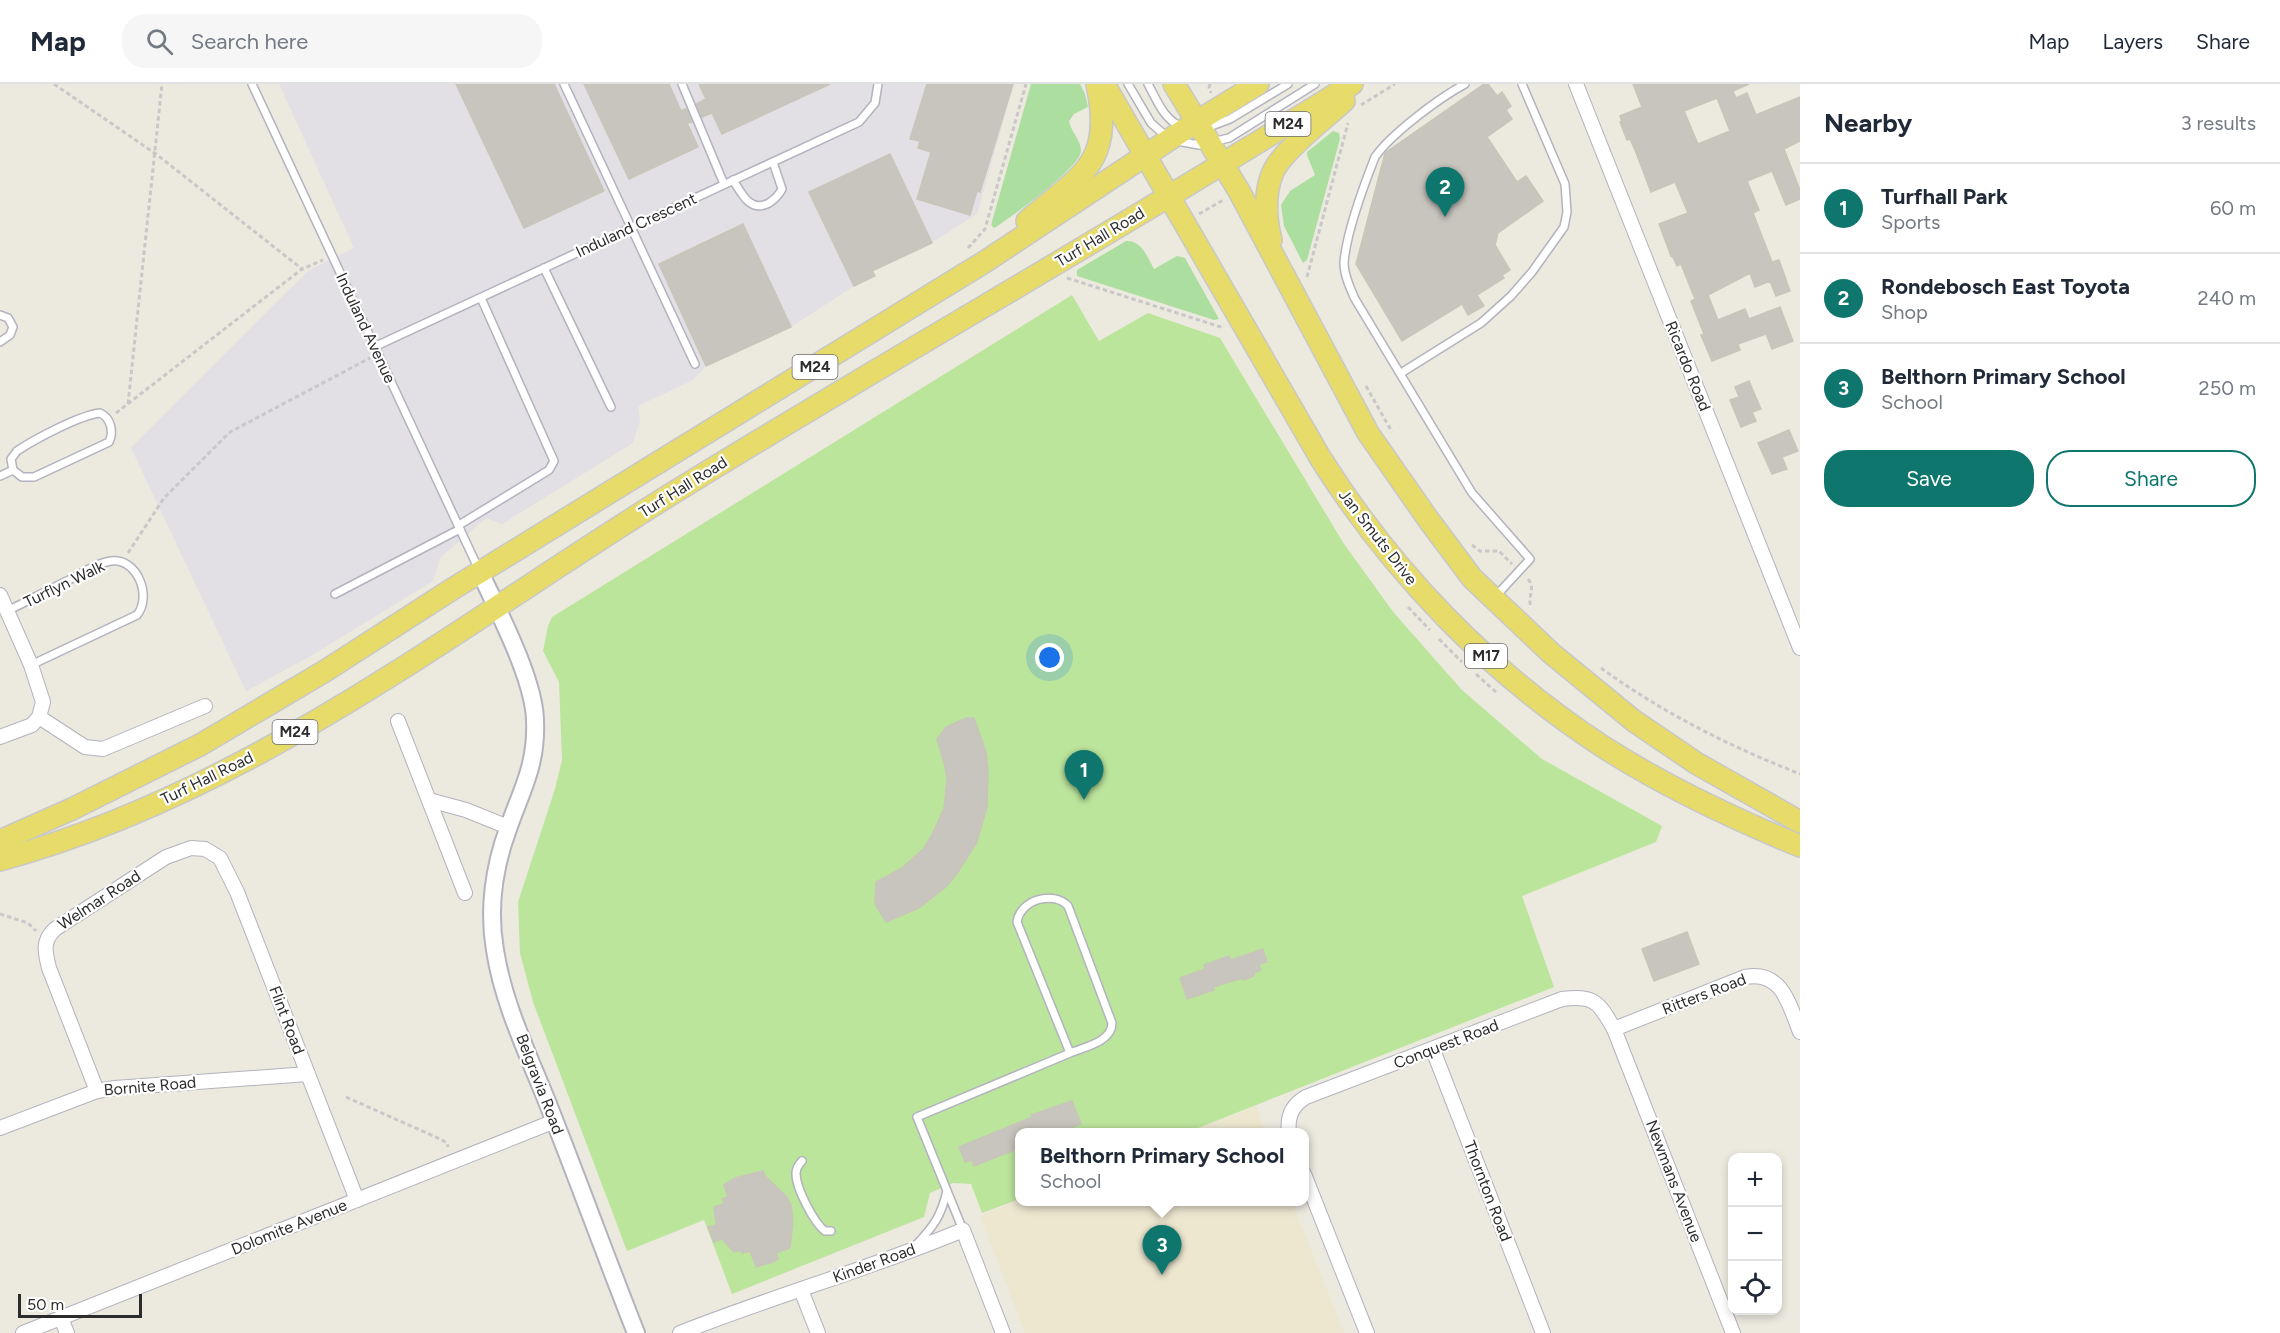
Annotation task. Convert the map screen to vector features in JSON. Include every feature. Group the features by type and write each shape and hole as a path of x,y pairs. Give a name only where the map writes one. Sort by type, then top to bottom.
{"main road":[{"path":"986,261 1017,229 1081,176 1092,162 1100,144 1103,126 1097,84"},
{"name":"Jan Smuts Drive","path":"1104,84 1332,477 1379,541 1430,601 1514,680 1601,746 1689,796 1800,846"},
{"name":"M17","path":"1174,84 1193,132 1223,165 1276,258 1368,433 1472,578 1551,653 1666,745 1723,780 1800,822"},
{"name":"Turf Hall Road","path":"0,841 72,809 200,745 325,671 480,572 986,261 1146,155 1193,132 1257,84"},
{"name":"Turf Hall Road","path":"0,860 46,846 121,818 211,778 267,749 496,607 694,480 1223,165 1352,84"},
{"path":"1276,258 1267,223 1268,190 1278,163 1362,84"}],"street":[{"name":"Ricardo Road","path":"1576,84 1800,648"},
{"name":"Belgravia Road","path":"480,572 525,677 532,698 535,719 532,767 508,827 494,887 495,950 510,1007 636,1333"},
{"name":"Turflyn Walk","path":"0,595 43,696 39,717"},
{"path":"0,737 32,725 39,717 79,744 94,749 103,749 205,706"},
{"path":"398,721 465,893"},
{"path":"429,800 466,810 508,827"},
{"name":"Welmar Road","path":"97,1091 49,968 45,951 46,940 55,929 166,857 181,850 205,849"},
{"name":"Flint Road","path":"205,849 220,858 228,871 357,1200"},
{"name":"Ritters Road","path":"1614,1029 1745,977 1760,975 1771,979 1779,987 1800,1032"},
{"name":"Conquest Road","path":"1289,1128 1291,1112 1300,1101 1562,999 1578,997 1594,1001 1606,1014 1614,1029"},
{"name":"Newmans Avenue","path":"1614,1029 1733,1333"},
{"name":"Thornton Road","path":"1433,1050 1543,1333"},
{"name":"Bornite Road","path":"0,1128 97,1091 308,1074"},
{"name":"Dolomite Avenue","path":"23,1333 555,1121"},
{"path":"1309,1184 1367,1333"},
{"path":"963,1230 1003,1333"},
{"name":"Kinder Road","path":"680,1333 963,1230"},
{"path":"801,1290 818,1333"},
{"path":"61,1318 67,1333"}],"lane":[{"name":"Induland Avenue","path":"252,84 480,572"},
{"path":"564,84 695,364"},
{"path":"682,84 724,184"},
{"name":"Induland Crescent","path":"375,350 544,268 859,122 875,103 878,84"},
{"path":"1128,84 1151,123 1229,138 1315,84"},
{"path":"1148,84 1166,117 1193,132 1221,124 1288,84"},
{"path":"1465,84 1412,122 1380,150 1371,166 1352,226 1344,262 1355,299 1472,493 1530,559 1493,598"},
{"path":"1401,374 1481,323 1511,296 1532,272 1563,227 1567,212 1565,184 1522,84"},
{"path":"734,180 750,203 764,205 776,198 782,189 773,162"},
{"path":"544,268 611,407"},
{"path":"335,594 460,527 549,470 554,461 481,298"},
{"path":"0,315 8,318 13,327 10,334 0,342"},
{"path":"100,413 108,419 112,436 109,442 98,449 34,477 22,477 13,470 11,459 26,445 91,415 100,413"},
{"path":"0,476 13,470"},
{"name":"Turflyn Walk","path":"7,611 108,562 122,562 135,572 142,588 144,601 137,615 31,665"},
{"path":"963,1230 917,1117 1070,1053 1107,1037 1112,1030 1112,1023 1068,906 1063,900 1050,898 1029,904 1020,912 1017,922 1070,1053"},
{"path":"802,1161 798,1165 796,1175 801,1191 818,1225 825,1231 831,1231"},
{"path":"913,1249 936,1223 947,1191"}],"path":[{"path":"54,84 156,154 302,269"},
{"path":"162,84 128,404 302,269 332,255"},
{"path":"968,248 985,230 1026,84"},
{"path":"1202,89 1209,88"},
{"path":"1307,277 1348,122"},
{"path":"1199,214 1229,197"},
{"path":"1301,267 1312,286"},
{"path":"1062,276 1231,331"},
{"path":"122,562 164,498 230,432 375,350"},
{"path":"1364,381 1398,442"},
{"path":"1466,538 1480,551 1499,551 1530,582 1532,588 1530,603 1535,613"},
{"path":"1593,662 1676,717 1728,744 1800,774"},
{"path":"0,914 28,923 46,940"},
{"path":"346,1096 440,1139 447,1143 450,1152"}],"shaded area":[{"path":"279,84 1014,84 977,214 931,243 872,271 875,276 854,286 791,327 706,366 693,380 638,406 640,421 633,443 502,524 486,518 441,557 433,581 314,654 246,691 131,448 309,270 354,248"},
{"path":"1256,1106 1264,1128 1199,1128"},
{"path":"1015,1202 1015,1206 1294,1206 1344,1333 1025,1333 980,1216"}],"green space":[{"path":"1031,84 1080,84 1088,107 1074,114 1069,121 1081,151 1078,159 1057,180 994,228 991,225"},
{"path":"1333,131 1339,133 1340,139 1307,260 1303,263 1284,226 1281,205 1290,191 1315,175 1307,152"},
{"path":"1126,241 1132,241 1140,246 1154,269 1177,256 1185,258 1219,319 1214,320 1077,276 1077,270"},
{"path":"1072,295 1099,341 1148,313 1220,338 1344,544 1394,613 1462,690 1542,759 1662,826 1656,842 1522,896 1554,987 1198,1128 1015,1128 1015,1201 982,1213 971,1184 953,1183 930,1193 924,1217 732,1294 704,1220 627,1251 533,1002 520,953 518,902 555,789 562,760 559,682 543,651 552,617"}],"building":[{"path":"456,84 554,84 604,191 524,228"},
{"path":"584,84 669,84 681,111 686,109 692,122 687,123 698,147 629,179"},
{"path":"699,84 830,84 722,134 712,113 702,117 696,104 706,99"},
{"path":"927,84 1013,84 980,192 977,191 970,215 917,199 931,152 918,148 920,141 910,139"},
{"path":"1484,84 1488,84 1497,96 1502,92 1511,106 1506,110 1512,119 1487,137 1517,182 1526,176 1543,201 1498,233 1495,245 1510,270 1502,275 1504,278 1477,295 1484,306 1468,315 1462,304 1402,341 1356,264 1385,153"},
{"path":"1633,84 1749,84 1733,91 1736,98 1747,93 1756,115 1800,97 1800,141 1784,149 1800,190 1800,199 1786,205 1772,171 1747,181 1759,210 1753,213 1772,262 1779,260 1790,291 1776,296 1770,281 1755,287 1750,273 1708,295 1718,320 1745,309 1749,319 1780,307 1793,341 1772,349 1766,334 1738,344 1740,350 1712,361 1691,301 1695,299 1681,264 1677,266 1671,256 1659,224 1688,213 1675,182 1651,192 1635,150 1630,139 1627,140 1620,122 1622,122 1620,116 1642,107","holes":["1717,98 1730,131 1698,144 1684,111"]},
{"path":"890,154 932,243 872,271 875,276 854,286 809,192"},
{"path":"743,224 791,327 706,366 659,264"},
{"path":"1749,381 1761,409 1752,412 1756,421 1741,427 1730,400 1739,397 1735,387"},
{"path":"1789,430 1798,451 1782,457 1787,469 1772,474 1758,443"},
{"path":"966,718 974,718 986,752 988,770 987,807 977,842 947,886 919,908 886,922 875,904 876,882 902,868 924,848 932,835 944,808 947,780 937,739 946,727"},
{"path":"1687,932 1699,964 1654,981 1642,949"},
{"path":"1263,949 1267,962 1259,964 1261,970 1254,973 1254,976 1213,987 1214,990 1187,999 1180,978 1205,969 1204,965 1229,956 1231,960"},
{"path":"1072,1101 1081,1124 1070,1128 1015,1128 1015,1150 974,1166 972,1160 965,1162 959,1147 1032,1117 1031,1115"},
{"path":"763,1171 765,1176 787,1197 791,1205 793,1221 790,1248 776,1253 778,1259 773,1262 756,1267 750,1251 734,1252 722,1239 714,1242 708,1227 716,1225 714,1207 724,1204 722,1199 728,1197 724,1185 735,1178"}],"place":[{"name":"Rondebosch East Toyota","path":"1445,217"},
{"name":"Turfhall Park","path":"1084,800"},
{"name":"Belthorn Primary School","path":"1162,1275"}]}
